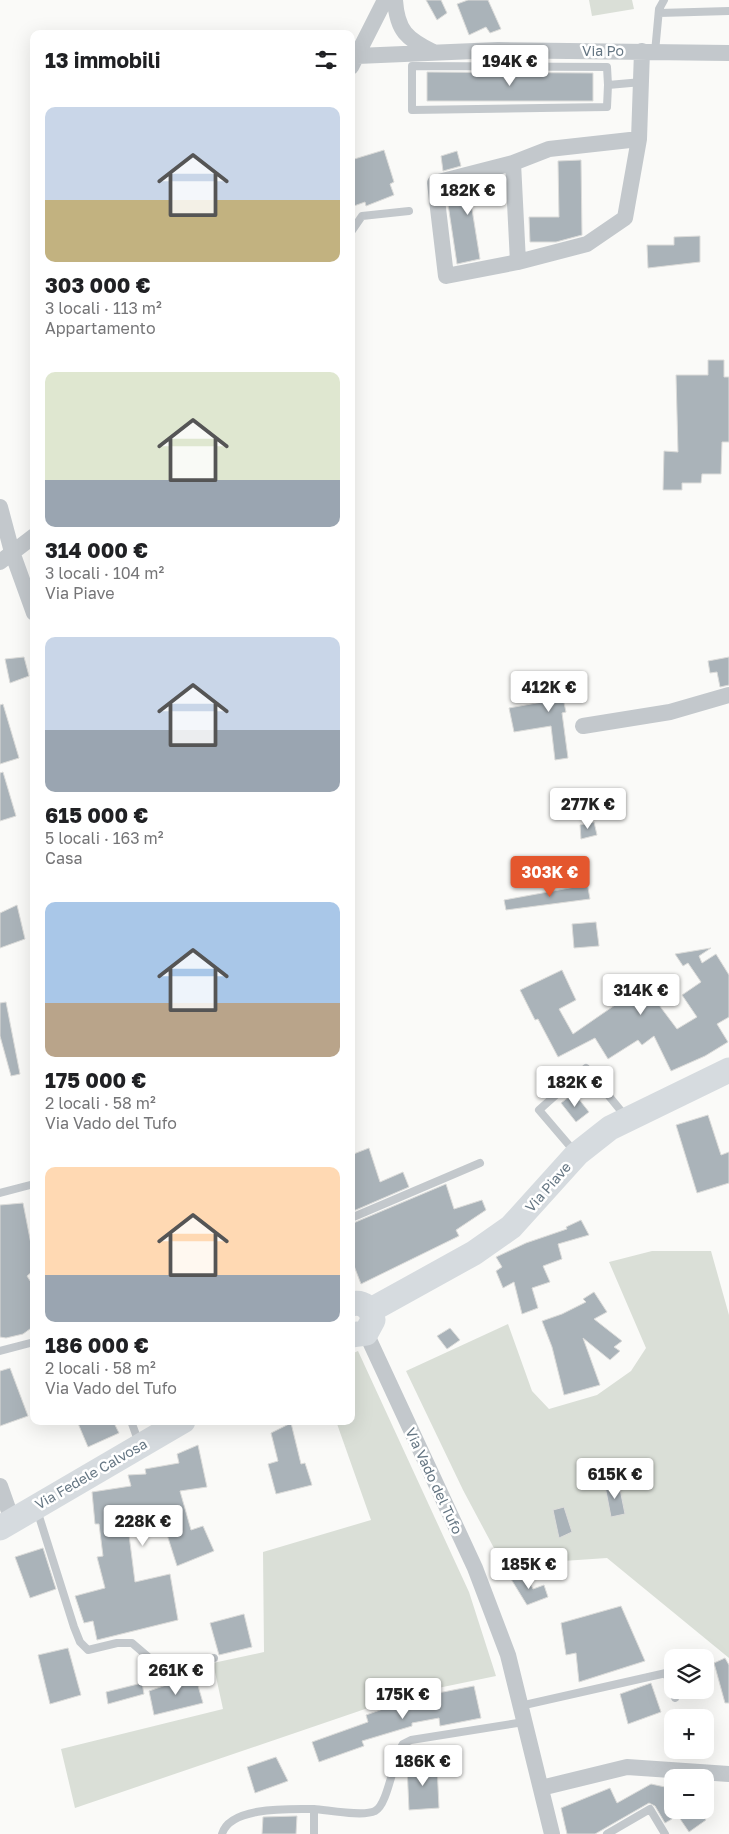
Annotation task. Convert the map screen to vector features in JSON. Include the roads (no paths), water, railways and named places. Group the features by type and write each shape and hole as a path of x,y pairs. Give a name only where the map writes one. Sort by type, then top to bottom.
{"main road":[{"name":"Via Piave","path":"360,1321 474,1252 511,1227 577,1154 610,1128 729,1070"},
{"name":"Via Fedele Calvosa","path":"6,1524 176,1425"}],"street":[{"path":"355,56 386,0"},
{"path":"395,0 396,15 410,40 435,53"},
{"name":"Via Po","path":"355,60 498,50 729,52"},
{"path":"639,139 549,149 513,163 435,183 446,276 518,262 587,244 625,218 639,139 642,82 649,52"},
{"path":"513,163 518,262"},
{"path":"0,507 6,557 30,605"},
{"path":"6,557 30,539"},
{"path":"583,726 670,712 729,695"},
{"name":"Via Vado del Tufo","path":"360,1321 475,1568 508,1655 552,1834"},
{"path":"0,1486 6,1524"},
{"path":"541,1788 628,1767 729,1774"}],"lane":[{"path":"649,52 664,0"},
{"path":"659,13 729,11"},
{"path":"412,66 607,67 608,84 607,107 412,110 412,66"},
{"path":"608,84 642,82"},
{"path":"355,226 362,216 408,211"},
{"path":"577,1154 539,1110 586,1068 627,1119"},
{"path":"355,1216 480,1162"},
{"path":"0,1193 30,1185"},
{"path":"0,1351 30,1343"},
{"path":"132,1425 140,1446"},
{"path":"36,1506 74,1627 80,1642 88,1650 132,1643 160,1667 175,1670 214,1658"},
{"path":"222,1834 227,1824 245,1815 271,1809 314,1809 365,1813 376,1811 382,1803 399,1750 403,1744 411,1740 522,1714 664,1674"},
{"path":"314,1809 314,1834"},
{"path":"607,1834 650,1809 665,1834"}]}
